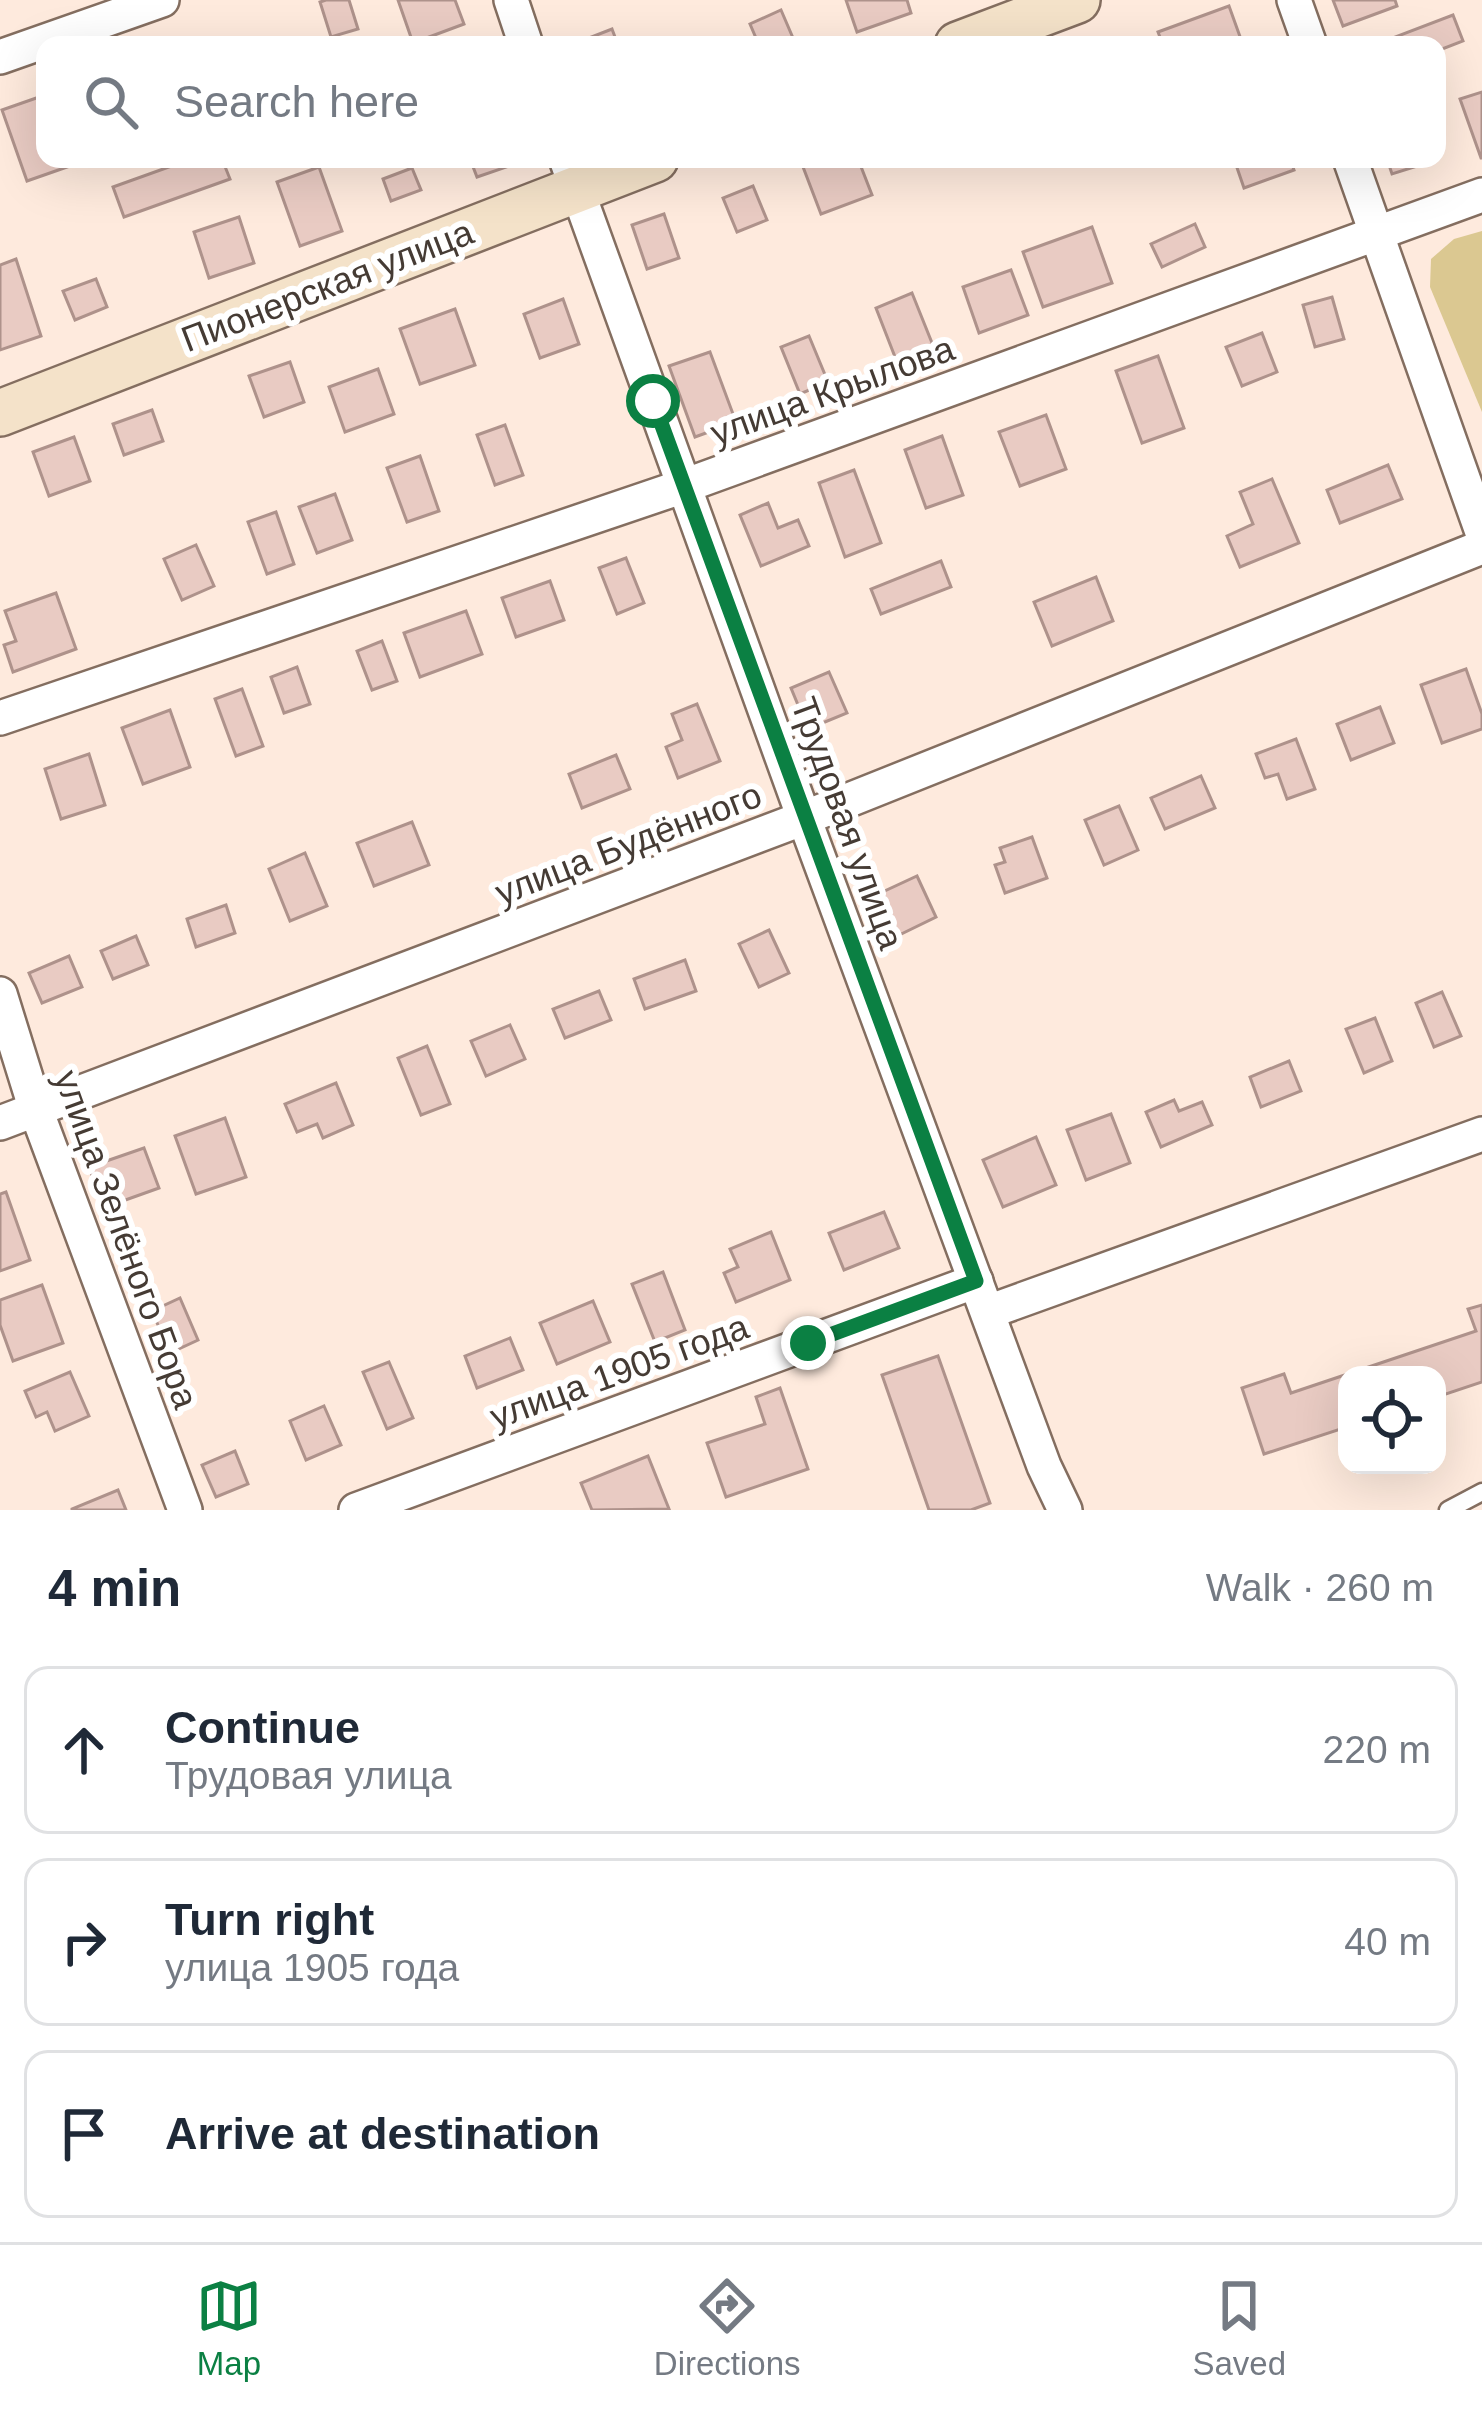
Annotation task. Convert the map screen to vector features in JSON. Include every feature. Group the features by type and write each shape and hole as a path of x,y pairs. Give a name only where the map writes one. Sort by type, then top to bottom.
{"street":[{"path":"60,36 162,0"},
{"path":"511,0 523,36"},
{"path":"982,36 1078,0"},
{"path":"1294,0 1307,36"},
{"path":"0,57 36,44"},
{"name":"Пионерская улица","path":"0,412 572,174 605,168"},
{"path":"1353,168 1482,532"},
{"name":"Трудовая улица","path":"572,174 804,818 1044,1466 1065,1510"},
{"name":"улица Крылова","path":"0,718 684,486 1482,195"},
{"name":"улица Будённого","path":"0,1123 804,818 1482,547"},
{"name":"улица Зелёного Бора","path":"0,994 36,1109 185,1510"},
{"name":"улица 1905 года","path":"356,1510 982,1296 1482,1134"}],"lane":[{"path":"1448,1510 1482,1492"}],"shaded area":[{"path":"1482,231 1482,412 1430,287 1431,259 1454,239"}],"building":[{"path":"349,0 358,29 331,36 320,2"},
{"path":"398,0 455,0 464,24 432,36 411,36"},
{"path":"846,0 907,0 911,13 857,32"},
{"path":"1333,0 1395,0 1397,6 1343,26"},
{"path":"1229,6 1240,36 1160,36 1158,32"},
{"path":"781,10 792,36 755,36 750,24"},
{"path":"1453,15 1463,41 1446,48 1446,36 1398,36"},
{"path":"1482,92 1482,158 1481,158 1460,99"},
{"path":"36,98 36,168 64,168 27,181 2,110"},
{"path":"166,168 226,168 230,179 124,217 113,187"},
{"path":"319,168 342,231 300,246 277,182"},
{"path":"412,168 421,190 391,201 383,179"},
{"path":"474,168 503,168 477,177"},
{"path":"803,168 862,168 872,195 821,214"},
{"path":"1237,168 1293,168 1294,170 1244,188"},
{"path":"753,186 767,220 737,232 723,198"},
{"path":"664,214 679,258 647,269 632,225"},
{"path":"239,217 254,263 209,278 194,232"},
{"path":"1195,224 1205,247 1162,267 1151,244"},
{"path":"1092,227 1112,283 1043,307 1023,252"},
{"path":"16,259 41,336 0,350 0,265"},
{"path":"1011,270 1028,315 979,333 963,287"},
{"path":"96,279 107,307 75,320 63,291"},
{"path":"912,293 934,348 897,362 876,308"},
{"path":"1332,297 1344,339 1315,347 1303,305"},
{"path":"563,299 579,344 540,358 524,314"},
{"path":"455,309 475,365 420,384 400,329"},
{"path":"1262,333 1277,372 1242,386 1226,347"},
{"path":"809,336 828,382 800,394 781,347"},
{"path":"710,352 736,422 695,437 669,366"},
{"path":"1158,356 1184,428 1142,443 1116,371"},
{"path":"290,362 304,402 264,417 249,376"},
{"path":"378,369 394,414 345,432 329,387"},
{"path":"152,410 163,441 124,455 113,424"},
{"path":"1046,415 1066,469 1020,486 999,432"},
{"path":"505,425 523,475 495,485 477,435"},
{"path":"942,436 963,495 926,508 905,450"},
{"path":"74,437 90,481 49,496 33,452"},
{"path":"420,456 439,511 407,522 387,468"},
{"path":"1388,465 1402,499 1340,523 1327,490"},
{"path":"854,470 881,543 845,557 819,483"},
{"path":"1272,479 1299,543 1240,567 1227,536 1253,524 1240,492"},
{"path":"335,494 352,540 317,553 299,507"},
{"path":"768,503 778,528 798,520 809,546 761,566 740,515"},
{"path":"276,512 294,564 267,574 248,522"},
{"path":"196,545 214,586 182,600 164,559"},
{"path":"626,558 644,603 617,614 599,568"},
{"path":"941,561 951,587 881,614 871,589"},
{"path":"1096,577 1113,621 1052,646 1034,602"},
{"path":"550,581 564,620 516,637 502,598"},
{"path":"56,593 76,649 13,672 4,645 16,641 5,611"},
{"path":"466,611 482,654 420,677 404,633"},
{"path":"382,641 397,681 372,690 357,651"},
{"path":"297,667 310,704 284,713 271,677"},
{"path":"1466,669 1482,714 1482,729 1442,743 1421,685"},
{"path":"829,672 847,713 808,729 791,688"},
{"path":"242,689 263,746 236,756 215,699"},
{"path":"697,704 720,761 678,778 666,747 682,740 672,714"},
{"path":"1380,707 1394,743 1351,760 1337,724"},
{"path":"170,710 190,767 143,784 122,728"},
{"path":"1296,739 1315,789 1287,799 1278,774 1265,778 1256,754"},
{"path":"89,754 105,805 61,819 45,769"},
{"path":"616,755 630,789 582,808 569,774"},
{"path":"1201,776 1215,808 1165,829 1151,798"},
{"path":"1119,806 1138,850 1104,865 1085,820"},
{"path":"412,822 429,865 374,886 357,843"},
{"path":"1032,837 1047,878 1005,893 995,865 1005,862 1000,848"},
{"path":"305,853 327,906 290,921 269,869"},
{"path":"917,876 936,917 893,938 874,896"},
{"path":"226,905 235,933 196,947 187,919"},
{"path":"769,930 789,973 759,987 739,944"},
{"path":"136,936 148,965 113,979 101,951"},
{"path":"69,956 82,987 42,1003 29,973"},
{"path":"685,960 696,991 645,1009 634,979"},
{"path":"599,991 611,1020 565,1038 553,1009"},
{"path":"1442,992 1461,1036 1434,1047 1416,1003"},
{"path":"1375,1018 1392,1061 1364,1073 1346,1029"},
{"path":"510,1025 525,1059 486,1076 471,1041"},
{"path":"427,1046 450,1104 421,1115 398,1058"},
{"path":"1289,1061 1301,1091 1261,1107 1250,1077"},
{"path":"336,1083 353,1125 323,1138 317,1124 297,1132 285,1104"},
{"path":"1174,1100 1179,1111 1202,1102 1212,1125 1161,1147 1146,1112"},
{"path":"1111,1114 1130,1163 1086,1180 1067,1130"},
{"path":"225,1118 246,1177 196,1194 175,1136"},
{"path":"1036,1137 1056,1185 1003,1207 983,1160"},
{"path":"144,1148 159,1188 103,1208 89,1167"},
{"path":"6,1192 30,1260 0,1271 0,1194"},
{"path":"884,1212 899,1248 844,1270 829,1233"},
{"path":"771,1232 790,1280 736,1302 724,1273 738,1267 730,1249"},
{"path":"663,1272 685,1330 655,1342 632,1284"},
{"path":"42,1285 63,1343 13,1361 0,1325 0,1300"},
{"path":"180,1298 198,1340 170,1353 152,1311"},
{"path":"593,1301 610,1342 557,1364 540,1323"},
{"path":"1482,1305 1482,1382 1446,1394 1446,1366 1372,1366 1476,1331 1468,1309"},
{"path":"510,1338 523,1370 477,1388 465,1356"},
{"path":"938,1356 990,1503 971,1510 929,1510 882,1375"},
{"path":"389,1362 413,1418 387,1429 363,1372"},
{"path":"70,1372 89,1416 55,1431 47,1412 36,1417 25,1391"},
{"path":"1284,1374 1291,1393 1338,1377 1338,1430 1264,1454 1242,1388"},
{"path":"780,1388 808,1469 726,1497 707,1443 765,1424 756,1397"},
{"path":"324,1406 341,1445 306,1460 290,1421"},
{"path":"235,1451 248,1484 216,1497 202,1465"},
{"path":"648,1456 669,1509 592,1510 581,1483"},
{"path":"118,1490 126,1510 72,1510 72,1509"}],"route":[{"path":"653,401 976,1281 808,1343"}]}
